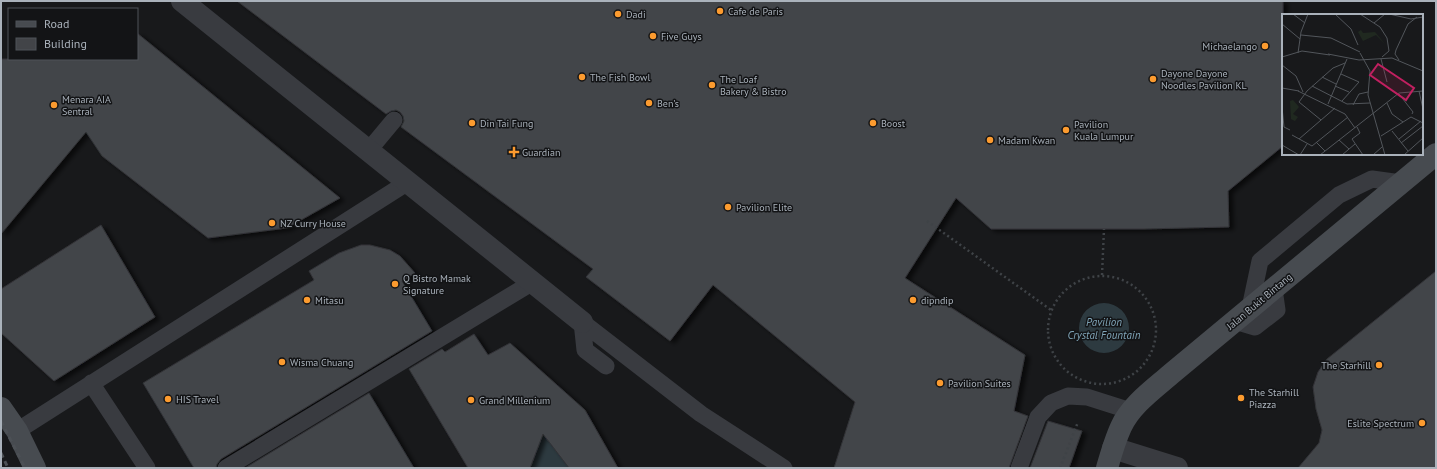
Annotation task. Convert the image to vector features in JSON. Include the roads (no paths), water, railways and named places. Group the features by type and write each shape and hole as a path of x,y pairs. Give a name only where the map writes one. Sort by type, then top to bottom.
{"main road":[{"name":"Jalan Bukit Bintang","path":"1110,458 1121,426 1142,399 1436,154"},
{"path":"1,408 17,431 35,468"}],"street":[{"path":"182,1 582,322"},
{"path":"1110,458 1177,468"}],"lane":[{"path":"369,150 394,120"},
{"path":"1242,315 1260,260 1320,210 1339,195 1372,179 1401,183"},
{"path":"17,431 408,182"},
{"path":"226,468 532,282"},
{"path":"582,322 585,350 606,366"},
{"path":"582,322 701,414 784,468"},
{"path":"91,383 147,468"},
{"path":"1019,468 1038,417 1051,403 1068,396 1087,397 1132,411"}],"water":[{"name":"Pavilion Crystal Fountain","path":"1104,303 1118,307 1125,314 1129,328 1125,342 1118,349 1104,353 1090,349 1083,342 1079,328 1083,314 1090,307"},
{"path":"513,393 569,468 530,468 532,461"}],"railway":[{"path":"1,421 25,468"},
{"path":"1,453 8,468"}],"place":[{"name":"Cafe de Paris","path":"720,11"},
{"name":"Dadi","path":"618,14"},
{"name":"Five Guys","path":"653,36"},
{"name":"Michaelango","path":"1265,46"},
{"name":"The Fish Bowl","path":"582,77"},
{"name":"Dayone Dayone Noodles Pavilion KL","path":"1153,79"},
{"name":"The Loaf Bakery & Bistro","path":"712,85"},
{"name":"Ben’s","path":"649,103"},
{"name":"Menara AIA Sentral","path":"54,105"},
{"name":"Din Tai Fung","path":"472,123"},
{"name":"Boost","path":"873,123"},
{"name":"Pavilion Kuala Lumpur","path":"1066,130"},
{"name":"Madam Kwan","path":"990,140"},
{"name":"Guardian","path":"514,152"},
{"name":"Pavilion Elite","path":"728,207"},
{"name":"NZ Curry House","path":"272,223"},
{"name":"Q Bistro Mamak Signature","path":"395,284"},
{"name":"Mitasu","path":"307,300"},
{"name":"dipndip","path":"913,300"},
{"name":"Wisma Chuang","path":"282,362"},
{"name":"The Starhill","path":"1379,365"},
{"name":"Pavilion Suites","path":"940,383"},
{"name":"The Starhill Piazza","path":"1241,398"},
{"name":"HIS Travel","path":"168,399"},
{"name":"Grand Millenium","path":"471,400"},
{"name":"Eslite Spectrum","path":"1422,423"}]}
